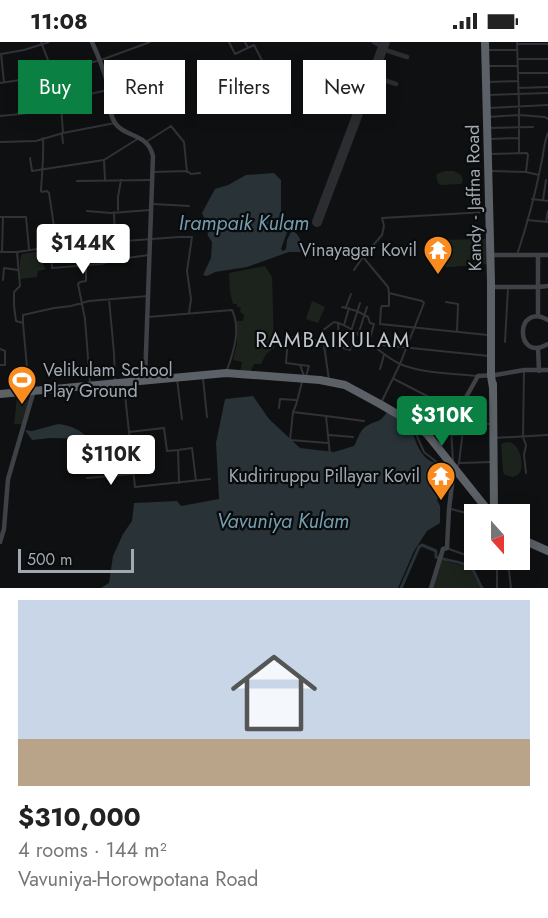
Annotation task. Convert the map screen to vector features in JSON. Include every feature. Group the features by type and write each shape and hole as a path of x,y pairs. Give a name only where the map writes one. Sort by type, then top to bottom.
{"highway":[{"name":"Kandy - Jaffna Road","path":"485,46 495,438 493,504"},
{"path":"0,394 226,373 305,379 352,387 427,434 487,504"},
{"path":"530,542 546,548"}],"street":[{"path":"18,81 2,83 1,54 50,42"},
{"path":"92,42 104,75"},
{"path":"92,62 150,42"},
{"path":"229,42 235,54 254,45 262,60"},
{"path":"245,42 248,48"},
{"path":"41,43 48,60"},
{"path":"519,153 517,43 548,44"},
{"path":"485,46 517,50"},
{"path":"517,59 548,59"},
{"path":"485,67 518,66"},
{"path":"518,73 548,72"},
{"path":"485,82 518,81"},
{"path":"519,88 548,87"},
{"path":"486,95 548,93"},
{"path":"486,108 548,105"},
{"path":"0,116 21,114"},
{"path":"61,114 63,143"},
{"path":"112,114 115,123 120,128 147,142 152,152 153,180 145,380"},
{"path":"487,117 519,115 548,119"},
{"path":"0,141 36,141 115,123"},
{"path":"147,142 171,126 184,142 187,172"},
{"path":"487,128 533,127"},
{"path":"517,255 543,160 548,133"},
{"path":"43,138 41,191 49,191 57,246"},
{"path":"30,158 32,171 104,160 139,138"},
{"path":"487,139 519,138"},
{"path":"487,154 528,154 526,172"},
{"path":"104,160 105,180"},
{"path":"543,160 548,160"},
{"path":"153,171 200,173"},
{"path":"488,171 526,172 539,175"},
{"path":"538,179 547,180 543,200"},
{"path":"115,243 116,212 121,180"},
{"path":"78,181 153,180"},
{"path":"532,200 548,201"},
{"path":"87,211 116,212 152,207 189,206"},
{"path":"527,220 547,222 548,211"},
{"path":"354,270 382,235 384,226 382,218 489,212"},
{"path":"30,249 26,218 2,217 1,252 192,237 187,271 191,299 189,313"},
{"path":"51,247 52,268 100,264 149,255"},
{"path":"16,252 20,286 14,292 14,306 16,321 23,323"},
{"path":"490,255 548,255"},
{"path":"538,255 538,316"},
{"path":"363,257 388,286 389,306 381,308 380,324"},
{"path":"86,265 86,281 78,284 85,319 90,385"},
{"path":"3,280 4,268 18,270"},
{"path":"491,285 508,288 548,286"},
{"path":"505,342 508,288"},
{"path":"381,404 394,379 424,304 423,301 389,293"},
{"path":"344,325 351,294"},
{"path":"0,542 4,529 8,479 32,390 23,315 82,302 148,296"},
{"path":"109,299 115,383"},
{"path":"446,302 458,304 457,332"},
{"path":"351,329 360,303"},
{"path":"328,443 290,440 293,412 309,366 286,363 288,336 350,350 367,307"},
{"path":"346,308 365,315 369,318 370,323 374,324 492,336"},
{"path":"147,318 232,310 235,316 236,336 232,358 226,373"},
{"path":"548,320 538,316 528,320 522,332 529,345 538,348 548,344"},
{"path":"329,382 322,330 332,323 338,323 351,329 384,355 400,364 427,371 493,376 524,370 548,370"},
{"path":"338,323 340,347"},
{"path":"369,343 374,324"},
{"path":"369,343 407,348 493,351"},
{"path":"538,348 539,371"},
{"path":"0,349 5,351 5,365 0,365"},
{"path":"380,369 384,355"},
{"path":"291,364 292,378"},
{"path":"300,365 305,379"},
{"path":"524,370 523,437 526,445 524,455 526,473"},
{"path":"203,375 207,417"},
{"path":"438,447 478,376"},
{"path":"176,377 182,419"},
{"path":"394,379 458,412"},
{"path":"124,382 135,487 210,479"},
{"path":"279,408 280,399 297,400"},
{"path":"462,406 475,415 474,423"},
{"path":"293,412 364,422"},
{"path":"326,416 330,455"},
{"path":"447,548 449,509 462,430 467,423 494,424"},
{"path":"450,426 456,466"},
{"path":"129,432 164,428 167,451 192,447 196,481"},
{"path":"419,428 417,434 424,452 444,471 452,471 456,466 495,462"},
{"path":"452,435 462,434"},
{"path":"328,435 353,437"},
{"path":"495,438 548,435"},
{"path":"178,450 179,483"},
{"path":"87,478 134,474"},
{"path":"449,509 464,512"},
{"path":"447,548 464,555"},
{"path":"431,588 443,549 447,548"},
{"path":"497,570 497,588"},
{"path":"509,570 511,588"}],"shaded area":[{"path":"445,171 454,171 461,175 463,181 461,184 441,185 438,183 436,175"},
{"path":"486,239 488,264 433,267 435,240"},
{"path":"40,251 41,261 46,269 38,271 37,277 20,279 22,254"},
{"path":"265,266 272,277 274,348 266,354 261,364 254,364 250,373 240,373 242,362 233,360 237,344 237,321 243,321 244,315 237,304 233,304 229,273"},
{"path":"312,301 325,307 318,323 306,319"},
{"name":"Velikulam School Play Ground","path":"23,397 29,400 22,424 14,424 17,398"},
{"path":"510,442 518,450 522,462 520,472 513,477 503,472 501,445"},
{"path":"441,560 464,566 464,570 471,570 480,588 432,588"}],"water":[{"name":"Irampaik Kulam","path":"274,173 281,180 281,215 287,232 281,249 283,251 286,249 292,230 300,240 303,252 289,252 247,267 203,275 211,258 212,242 208,236 202,213 215,189 246,175"},
{"name":"Vavuniya Kulam","path":"253,396 269,419 300,448 334,452 354,446 363,429 381,419 387,412 414,431 419,449 427,458 437,464 454,467 437,500 440,506 440,523 427,531 414,551 398,588 101,588 109,583 113,556 132,521 134,503 177,501 181,506 219,499 216,443 225,399"},
{"path":"58,424 75,428 88,439 32,440 25,430 32,431"}],"waterway":[{"path":"419,547 422,545 436,551 436,557 470,567 482,588"},
{"path":"401,588 419,547"}],"taxiway":[{"path":"374,42 383,47"},
{"path":"382,49 407,57"},
{"path":"386,81 396,84"}],"runway":[{"path":"317,222 385,42"}],"place":[{"name":"Vinayagar Kovil","path":"438,276"},
{"name":"Velikulam School Play Ground","path":"22,406"},
{"name":"Kudiriruppu Pillayar Kovil","path":"441,502"}],"district":[{"name":"RAMBAIKULAM","path":"333,340"}]}
